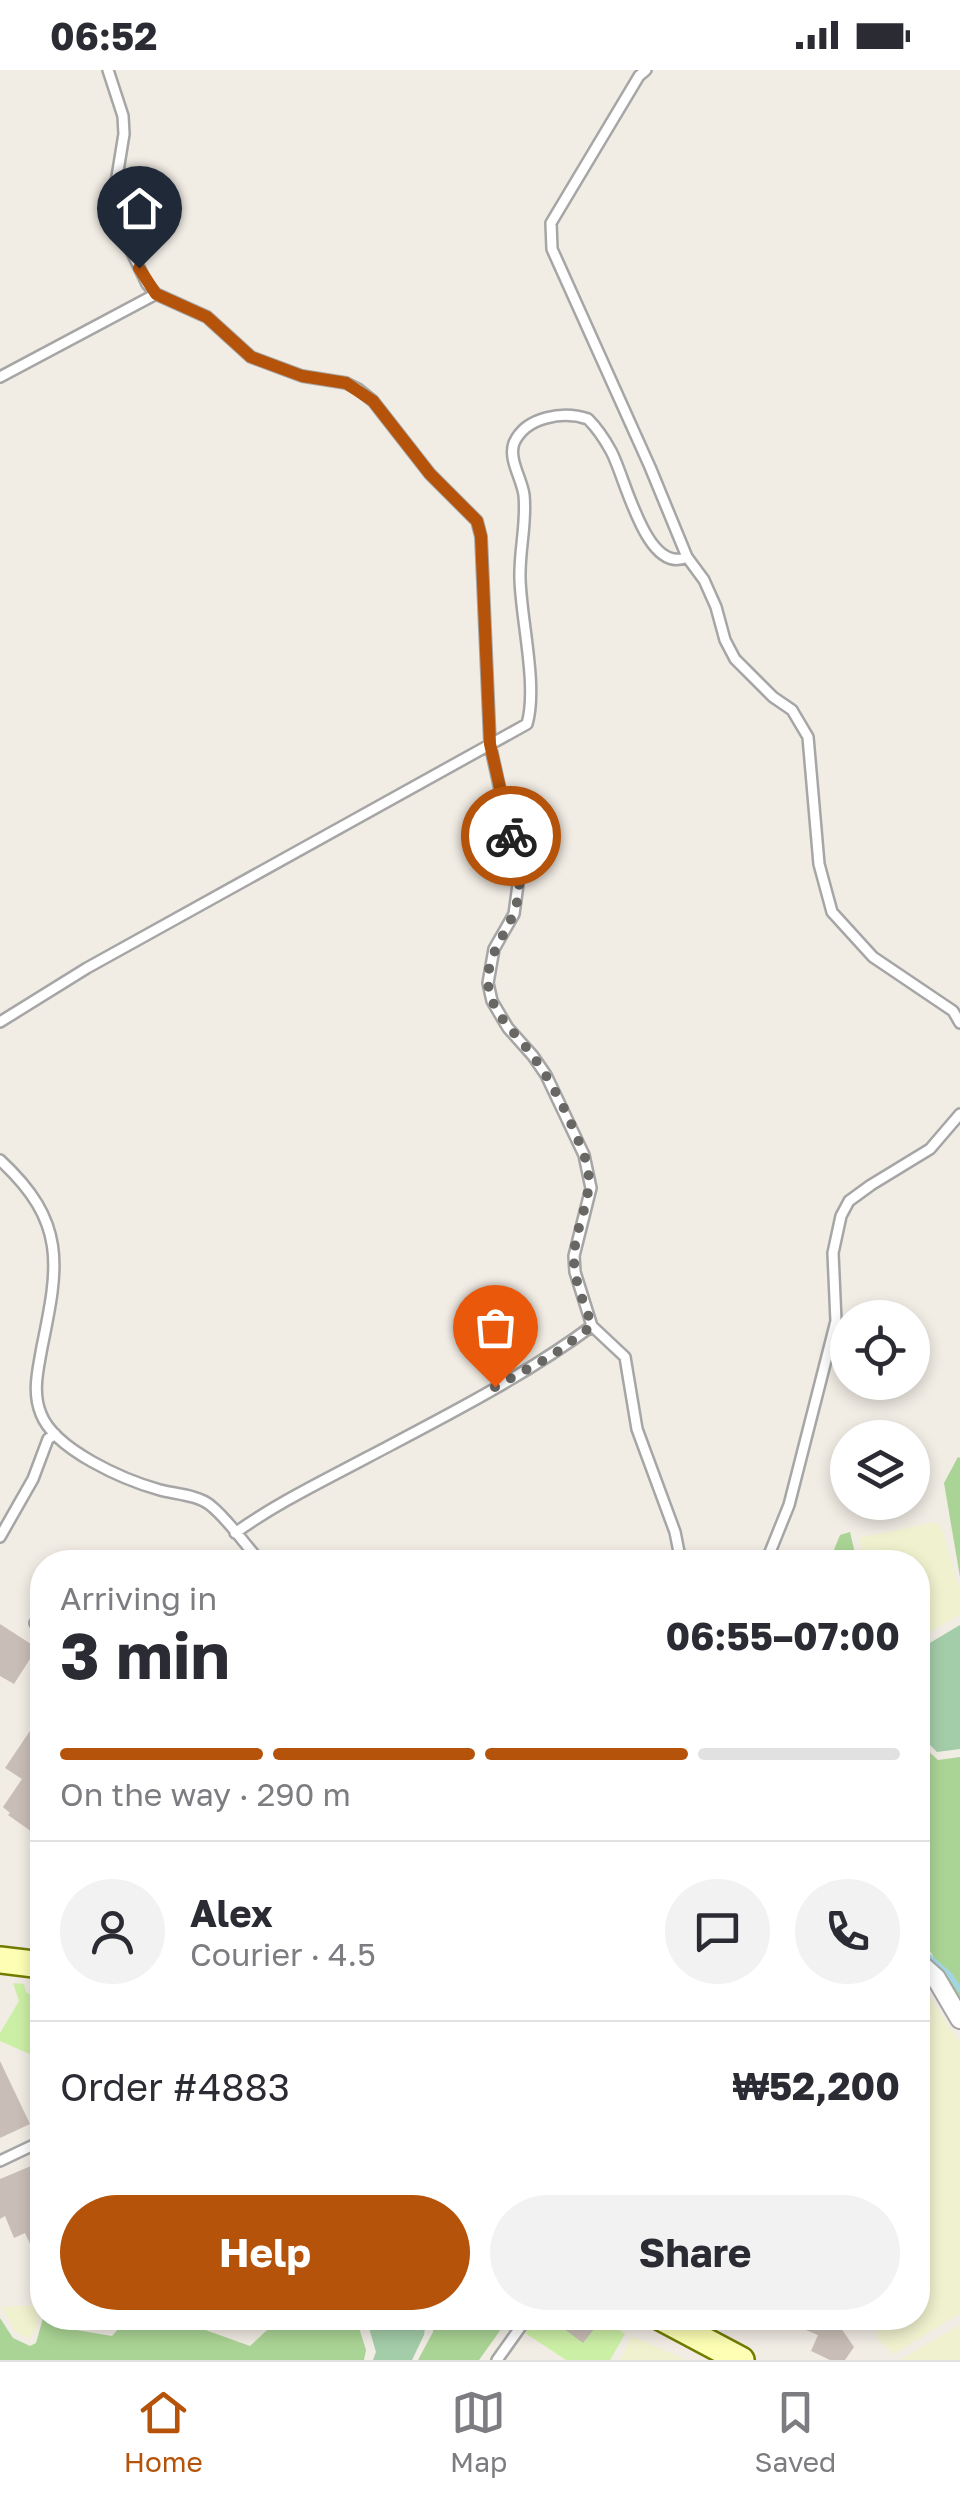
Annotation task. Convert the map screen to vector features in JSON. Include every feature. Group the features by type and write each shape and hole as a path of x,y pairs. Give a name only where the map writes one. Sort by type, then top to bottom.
{"main road":[{"path":"0,1960 30,1964"},
{"path":"683,2330 735,2359"}],"street":[{"path":"930,1973 960,2019"}],"lane":[{"path":"108,70 123,116 116,183 118,208 125,238 146,284 156,294 207,317 251,357 302,376 346,383 358,389 373,401 430,474 477,521 481,536 490,744 519,877 514,914 494,948 488,984 492,1001 508,1028 546,1075 584,1155 591,1188 574,1256 575,1272 592,1326 625,1357 637,1429 679,1550"},
{"path":"646,70 568,190 551,223 552,249 687,558 704,580 735,659 792,710 808,738 819,864 832,912 872,957 952,1011 960,1023"},
{"path":"0,377 156,294"},
{"path":"0,1022 86,968 527,724 520,578 525,538 524,492 513,450 515,440 524,430 542,419 559,415 588,419 612,453 644,532 666,558 687,558"},
{"path":"771,1550 789,1505 836,1321 833,1253 840,1216 849,1202 871,1185 930,1149 960,1114"},
{"path":"0,1160 39,1202 55,1264 54,1292 36,1378 40,1413 55,1434 99,1465 153,1488 208,1502 250,1550"},
{"path":"235,1533 266,1510 439,1420 553,1355 592,1326"},
{"path":"0,1538 33,1479 45,1444 55,1434"},
{"path":"0,2161 30,2147"},
{"path":"497,2360 518,2330"}],"green space":[{"path":"960,1458 960,1577 944,1483"},
{"path":"935,1522 941,1527 960,1591 960,1614 930,1633 930,1550 862,1550 859,1538"},
{"path":"850,1532 854,1550 834,1550 840,1535"},
{"path":"960,1625 960,1749 937,1752 930,1745 930,1643"},
{"path":"930,1753 938,1760 960,1757 960,2001 930,1951"},
{"path":"13,1983 24,1984 30,1995 30,2054 0,2041 0,2033 19,2001"},
{"path":"930,1997 960,2044 960,2313 894,2354 879,2341 876,2330 930,2330"},
{"path":"30,2305 30,2330 36,2330 29,2339 16,2332 1,2307"},
{"path":"0,2318 13,2338 30,2346 36,2343 40,2330 76,2330 112,2336 117,2330 205,2330 250,2346 267,2330 360,2330 366,2350 364,2360 0,2360"},
{"path":"960,2325 960,2360 900,2360"},
{"path":"370,2330 425,2330 412,2360 373,2360 376,2352"},
{"path":"500,2330 479,2360 418,2360 433,2332"},
{"path":"620,2330 625,2334 610,2360 566,2360 525,2333"},
{"path":"632,2336 686,2360 620,2360"}],"building":[{"path":"0,1624 30,1643 30,1659 14,1684 0,1676"},
{"path":"30,1731 30,1830 3,1807 22,1779 5,1768"},
{"path":"0,2061 30,2124 0,2138"},
{"path":"30,2166 30,2244 25,2233 14,2238 5,2216 0,2219 0,2179"},
{"path":"565,2330 593,2330 583,2343"},
{"path":"806,2330 842,2330 854,2347 845,2360 830,2360 811,2351 818,2335"}],"waterway":[{"path":"930,1958 960,1990"}],"way so far":[{"path":"495,1387 553,1355 592,1326 575,1272 574,1256 591,1188 584,1155 546,1075 508,1028 492,1001 488,984 494,948 514,914 519,896 511,836"}],"route":[{"path":"139,268 156,294 207,317 251,357 302,376 346,383 358,389 373,401 430,474 477,521 481,536 490,744 511,836"}]}
